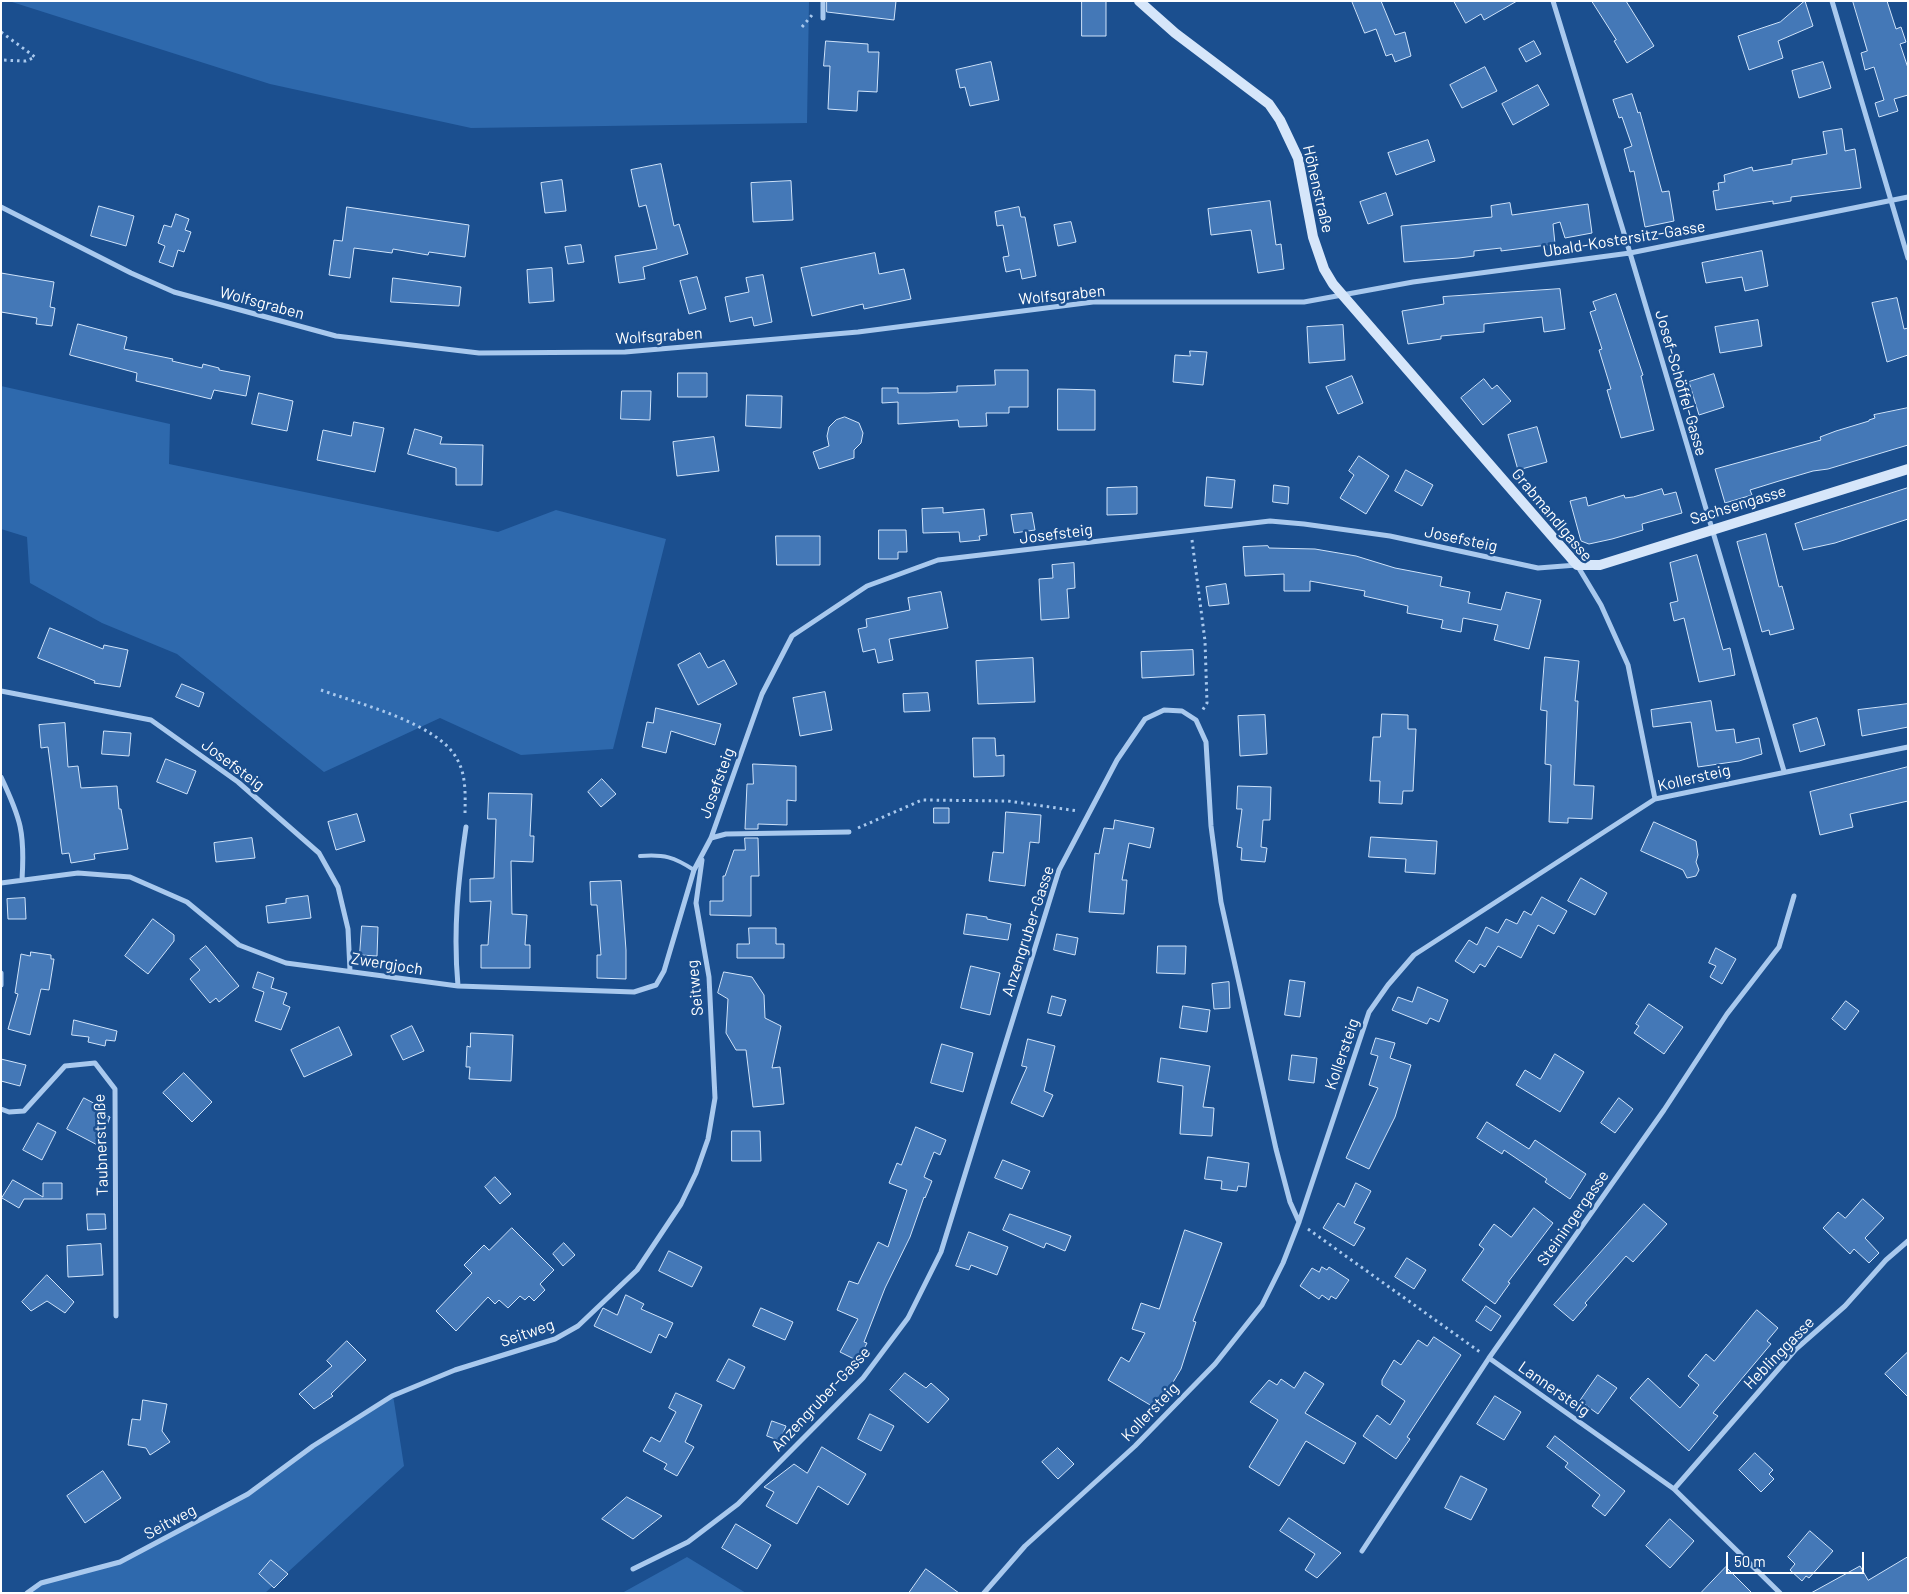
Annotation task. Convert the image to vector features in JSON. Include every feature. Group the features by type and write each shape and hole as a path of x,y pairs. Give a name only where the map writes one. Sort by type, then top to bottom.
{"street":[{"path":"823,1 823,18"},
{"name":"Höhenstraße","path":"1139,1 1175,33 1269,104 1280,120 1298,158 1318,253 1324,269 1342,296"},
{"name":"Josef-Schöffel-Gasse","path":"1553,1 1784,771"},
{"path":"1832,1 1908,258"},
{"name":"Ubald-Kostersitz-Gasse","path":"1342,296 1412,282 1630,253 1908,197"},
{"name":"Wolfsgraben","path":"1,207 131,273 174,292 336,336 479,353 625,352 858,332 1093,302 1304,302 1342,296"},
{"name":"Grabmandlgasse","path":"1342,296 1577,566 1601,605 1628,665 1655,799"},
{"name":"Sachsengasse","path":"1577,566 1600,565 1908,469"},
{"name":"Josefsteig","path":"703,857 762,694 792,636 867,586 938,560 1270,522 1304,524 1390,536 1538,568 1577,566"},
{"name":"Josefsteig","path":"1,691 151,720 238,782 320,853 340,895 348,929 350,971"},
{"name":"Anzengruber-Gasse","path":"633,1569 688,1542 738,1504 863,1378 908,1318 941,1252 1059,870 1117,760 1145,719 1164,710 1182,711 1196,720"},
{"path":"1196,720 1206,742 1211,826 1221,902 1276,1149 1290,1202 1299,1222"},
{"name":"Kollersteig","path":"984,1593 1026,1546 1135,1446 1215,1364 1262,1305 1283,1264 1299,1222 1369,1012 1388,985 1414,956 1655,799 1784,771 1908,748"},
{"path":"1,777 19,815 24,844 22,880"},
{"path":"458,986 454,946 457,888 466,827"},
{"path":"711,838 726,834 848,832"},
{"name":"Zwergjoch","path":"1,883 78,873 130,877 187,902 239,945 286,963 458,986 607,993 634,992 656,985 664,971 694,870 703,857"},
{"name":"Seitweg","path":"27,1593 41,1583 120,1562 239,1499 313,1446 392,1396 455,1370 554,1339 578,1326 637,1270 681,1204 696,1173 708,1139 715,1098 709,977 696,903 703,857"},
{"name":"Steiningergasse","path":"1362,1551 1489,1358 1664,1110 1727,1014 1779,947 1794,896"},
{"path":"1,973 1,984"},
{"name":"Taubnerstraße","path":"1,1109 9,1112 24,1111 65,1066 95,1062 115,1089 116,1316"},
{"name":"Heblinggasse","path":"1674,1489 1796,1349 1844,1306 1886,1260 1908,1241"},
{"name":"Lannersteig","path":"1489,1358 1674,1489 1780,1593"}],"lane":[{"path":"640,856 662,854 680,861 694,870"}],"path":[{"path":"1,32 35,57 26,61 1,60"},
{"path":"1193,548 1206,640 1208,703 1196,720"},
{"path":"321,690 413,723 439,738 458,759 465,786 466,827"},
{"path":"848,832 922,800 1008,801 1089,812"},
{"path":"1299,1222 1489,1358"}],"shaded area":[{"path":"809,1 807,123 471,128 270,84 12,2"},
{"path":"1,386 170,424 169,464 498,532 556,510 666,539 613,749 521,755 440,718 324,772 177,654 102,623 30,583 27,537 1,529"},
{"path":"393,1395 404,1466 265,1593 26,1593 34,1585 108,1566 254,1488"},
{"path":"687,1557 746,1593 622,1593"}],"building":[{"path":"827,1 896,1 894,20 827,12"},
{"path":"1082,1 1106,1 1106,36 1082,36"},
{"path":"1352,1 1381,1 1395,35 1405,32 1411,56 1395,62 1392,54 1386,56 1376,29 1365,33"},
{"path":"1454,1 1517,1 1484,20 1481,14 1466,23"},
{"path":"1592,1 1626,1 1654,46 1627,63 1614,41 1616,40"},
{"path":"1805,1 1813,26 1778,41 1783,58 1749,70 1738,36 1780,22"},
{"path":"1853,1 1887,1 1896,29 1901,27 1906,42 1900,44 1908,68 1908,95 1894,99 1898,111 1879,117 1875,103 1884,100 1874,67 1865,70 1861,53 1867,51"},
{"path":"826,41 868,44 868,52 879,52 877,92 858,91 857,111 828,109 830,66 824,66"},
{"path":"1534,41 1541,54 1526,62 1519,49"},
{"path":"991,62 999,100 970,106 965,87 960,88 956,70"},
{"path":"1823,62 1831,88 1799,98 1792,71"},
{"path":"1485,67 1497,91 1462,108 1450,85"},
{"path":"1538,85 1549,105 1513,125 1502,104"},
{"path":"1632,94 1638,113 1640,112 1662,192 1669,191 1674,221 1645,227 1634,171 1630,172 1624,149 1632,146 1622,117 1619,118 1613,100"},
{"path":"1842,129 1845,151 1855,149 1861,188 1791,197 1791,201 1773,204 1773,201 1716,210 1713,191 1719,190 1718,183 1725,182 1724,175 1752,167 1753,171 1792,164 1792,160 1827,154 1823,132"},
{"path":"1428,140 1435,161 1396,175 1388,153"},
{"path":"661,164 674,226 679,224 688,254 643,267 645,279 619,283 615,256 657,249 646,205 639,207 631,170"},
{"path":"562,180 566,211 545,213 541,183"},
{"path":"791,181 793,220 753,222 751,183"},
{"path":"1386,193 1393,215 1368,224 1360,202"},
{"path":"1270,201 1276,245 1281,244 1284,269 1258,273 1251,230 1211,235 1208,209"},
{"path":"1510,203 1512,215 1588,204 1592,233 1565,238 1560,222 1553,224 1555,244 1501,251 1501,248 1474,251 1474,256 1404,262 1401,226 1492,217 1491,206"},
{"path":"99,206 134,216 126,246 91,236"},
{"path":"347,207 469,225 465,257 429,252 428,255 393,249 392,253 354,248 350,278 329,275 334,240 342,241"},
{"path":"1019,207 1021,217 1025,217 1036,276 1022,279 1020,269 1006,272 1003,257 1009,256 1003,225 997,226 995,212"},
{"path":"176,214 189,219 185,230 191,232 184,252 178,250 173,267 159,262 165,246 158,243 164,225 171,227"},
{"path":"1071,222 1076,242 1058,246 1054,225"},
{"path":"581,245 584,262 568,264 565,247"},
{"path":"1762,251 1768,286 1745,291 1742,277 1706,283 1702,263"},
{"path":"875,253 879,274 904,269 911,299 864,309 863,304 812,316 801,268"},
{"path":"552,268 554,301 529,303 527,270"},
{"path":"1,273 54,282 50,307 55,308 52,326 36,324 37,318 1,312"},
{"path":"763,275 772,322 754,326 752,317 730,322 725,297 749,292 746,278"},
{"path":"697,277 706,309 689,314 680,281"},
{"path":"393,278 461,287 459,306 391,302"},
{"path":"1560,289 1565,329 1544,332 1542,317 1484,324 1484,332 1441,336 1441,339 1408,344 1402,311 1444,304 1443,297"},
{"path":"1616,294 1643,375 1641,376 1654,430 1621,438 1607,390 1611,389 1599,350 1602,349 1590,312 1596,310 1593,302"},
{"path":"1897,298 1904,329 1908,328 1908,355 1887,362 1872,303"},
{"path":"1758,320 1762,346 1720,353 1715,327"},
{"path":"78,324 127,337 124,349 173,359 172,361 202,368 203,364 219,368 219,370 250,376 246,396 214,390 211,399 136,381 137,373 70,355"},
{"path":"1343,325 1345,360 1309,363 1307,327"},
{"path":"1190,351 1207,352 1203,385 1173,382 1175,355 1190,356"},
{"path":"995,370 1028,370 1028,407 1009,407 1009,413 986,413 987,426 959,427 958,420 898,424 898,402 882,403 882,388 898,388 898,393 928,393 957,392 957,386 995,385"},
{"path":"678,373 707,373 707,397 678,397"},
{"path":"1714,374 1724,407 1699,415 1689,382"},
{"path":"1352,376 1363,403 1338,414 1326,387"},
{"path":"1484,379 1492,389 1497,385 1511,401 1483,425 1461,398"},
{"path":"1058,389 1095,390 1095,430 1058,430"},
{"path":"622,391 651,391 650,420 621,419"},
{"path":"259,393 293,401 287,431 252,424"},
{"path":"747,395 782,396 781,428 746,426"},
{"path":"1908,408 1908,445 1750,490 1752,495 1725,503 1715,469 1821,440 1820,437 1869,421 1875,418 1874,415"},
{"path":"845,417 859,423 863,433 861,443 854,450 854,458 819,469 813,452 829,446 827,436 829,427 836,420"},
{"path":"354,422 384,428 375,472 317,460 323,430 351,436"},
{"path":"1537,427 1547,462 1518,470 1508,435"},
{"path":"415,429 442,437 440,444 483,445 482,485 456,485 456,468 408,454"},
{"path":"714,437 719,471 677,476 673,442"},
{"path":"1359,456 1389,476 1366,514 1340,498 1354,475 1349,471"},
{"path":"1406,470 1433,485 1422,506 1395,491"},
{"path":"1207,477 1235,480 1232,508 1205,506"},
{"path":"1274,485 1289,487 1288,504 1273,502"},
{"path":"1137,487 1137,514 1107,515 1107,488"},
{"path":"1908,488 1908,519 1835,543 1803,550 1795,524"},
{"path":"1662,489 1664,495 1676,492 1682,513 1642,524 1643,530 1612,539 1589,544 1581,541 1570,501 1586,497 1588,506 1624,495 1625,498 1633,497"},
{"path":"943,508 943,513 984,509 987,535 979,536 980,540 960,542 959,532 923,533 922,509"},
{"path":"1032,513 1035,530 1014,533 1011,515"},
{"path":"879,530 906,530 907,552 898,552 898,559 879,559"},
{"path":"1766,534 1779,587 1782,586 1794,629 1770,635 1769,630 1762,632 1737,542"},
{"path":"776,536 820,536 820,565 777,565"},
{"path":"1268,546 1269,548 1315,549 1356,556 1395,568 1442,577 1440,586 1470,592 1468,603 1501,610 1506,592 1541,600 1529,649 1494,640 1498,625 1463,618 1461,632 1441,628 1443,620 1407,613 1408,606 1364,596 1365,591 1310,581 1310,591 1284,591 1284,574 1245,576 1243,547"},
{"path":"1697,555 1723,650 1730,648 1735,675 1699,682 1684,618 1674,621 1670,603 1678,601 1670,563"},
{"path":"1074,563 1075,588 1067,589 1069,618 1041,620 1039,579 1053,578 1052,565"},
{"path":"1226,584 1229,604 1209,606 1206,587"},
{"path":"941,592 948,628 889,639 893,660 878,663 875,649 863,652 858,629 867,627 866,619 910,610 908,598"},
{"path":"50,628 103,649 104,645 128,650 120,687 94,683 95,681 38,658"},
{"path":"1193,650 1194,675 1142,678 1141,652"},
{"path":"700,653 708,668 724,660 737,684 698,705 678,665"},
{"path":"1545,657 1579,661 1575,701 1578,701 1574,785 1594,786 1592,819 1568,818 1568,823 1549,822 1551,765 1545,764 1547,711 1541,710"},
{"path":"1033,658 1035,702 978,704 976,661"},
{"path":"182,684 204,693 199,707 176,697"},
{"path":"825,692 832,730 800,736 793,698"},
{"path":"928,693 930,711 904,712 903,694"},
{"path":"1711,701 1716,731 1734,729 1736,743 1759,738 1762,754 1739,761 1698,767 1691,722 1653,727 1651,710"},
{"path":"1908,704 1908,727 1862,736 1858,710"},
{"path":"656,708 721,724 715,745 671,731 666,753 642,747 647,722 653,723"},
{"path":"1382,714 1408,715 1408,729 1416,729 1413,791 1403,791 1402,804 1379,803 1380,781 1370,781 1373,737 1380,737"},
{"path":"1265,715 1267,754 1240,756 1238,716"},
{"path":"1817,718 1825,745 1800,752 1793,725"},
{"path":"65,723 68,767 78,766 81,788 117,786 119,809 121,809 128,849 94,854 95,859 71,863 69,853 62,854 48,747 41,748 39,725"},
{"path":"104,731 131,733 129,756 102,754"},
{"path":"973,738 995,738 996,756 1004,755 1004,776 974,777"},
{"path":"166,759 196,771 187,794 157,782"},
{"path":"753,764 796,766 796,801 787,800 787,825 758,824 758,829 745,829 747,784 753,784"},
{"path":"1908,767 1908,801 1850,814 1853,827 1820,835 1810,792"},
{"path":"602,779 616,794 601,807 588,792"},
{"path":"1238,786 1271,787 1270,820 1263,820 1261,847 1267,848 1265,862 1241,860 1242,848 1237,847 1242,809 1237,809"},
{"path":"489,793 532,794 530,836 534,836 533,862 511,861 512,914 527,915 525,945 530,945 530,968 481,968 481,945 488,945 491,901 470,902 470,879 494,878 496,819 488,819"},
{"path":"934,808 949,808 949,823 934,823"},
{"path":"1006,812 1041,815 1039,843 1030,842 1025,886 989,881 993,852 1003,853"},
{"path":"357,814 365,841 336,850 328,822"},
{"path":"1115,820 1154,828 1150,848 1129,843 1122,880 1127,880 1124,914 1089,912 1095,853 1099,854 1104,828 1113,829"},
{"path":"1654,822 1696,841 1698,855 1696,862 1699,870 1696,876 1687,878 1683,870 1641,851"},
{"path":"1371,837 1437,841 1435,874 1405,872 1406,859 1369,857"},
{"path":"252,838 255,858 216,862 214,843"},
{"path":"745,838 758,838 759,876 751,876 751,916 710,915 710,901 723,901 723,876 725,876 734,850 745,850"},
{"path":"1581,878 1607,893 1595,915 1568,901"},
{"path":"621,881 626,979 597,978 597,955 601,955 597,905 591,905 590,882"},
{"path":"308,896 311,918 268,923 266,906 286,903 286,899"},
{"path":"1542,897 1567,911 1554,934 1538,925 1521,958 1498,946 1485,967 1480,964 1474,973 1455,961 1469,940 1477,945 1486,927 1498,933 1506,919 1517,924 1524,911 1531,915"},
{"path":"25,898 26,919 8,919 7,899"},
{"path":"967,914 987,917 987,919 1011,924 1008,940 964,934"},
{"path":"153,919 174,935 174,941 148,974 125,956"},
{"path":"362,926 378,927 377,956 360,955"},
{"path":"749,928 776,928 776,944 784,944 784,958 737,958 737,944 749,944"},
{"path":"1057,934 1078,938 1075,955 1054,950"},
{"path":"206,946 239,986 219,1002 216,998 210,1003 190,979 200,970 190,959"},
{"path":"1158,946 1186,946 1185,974 1157,973"},
{"path":"1716,948 1736,959 1722,984 1710,977 1716,966 1709,963"},
{"path":"31,952 51,955 51,959 54,959 49,990 41,989 30,1035 8,1029 18,994 15,993 21,954 30,956"},
{"path":"971,966 1000,973 990,1015 961,1008"},
{"path":"258,972 274,978 271,988 287,993 283,1004 290,1007 281,1030 255,1021 264,992 253,988"},
{"path":"724,972 752,977 764,995 765,1018 781,1026 772,1068 780,1067 784,1104 753,1107 746,1050 736,1050 726,1033 728,999 718,993"},
{"path":"1290,980 1305,982 1300,1017 1285,1015"},
{"path":"1229,982 1230,1008 1214,1009 1212,984"},
{"path":"1418,987 1448,1000 1439,1022 1430,1018 1427,1024 1392,1010 1398,997 1412,1002"},
{"path":"1052,996 1066,1000 1061,1016 1048,1013"},
{"path":"1846,1001 1859,1011 1845,1030 1832,1019"},
{"path":"1649,1004 1683,1027 1664,1054 1634,1033 1639,1026 1636,1024"},
{"path":"1183,1006 1210,1010 1207,1032 1180,1028"},
{"path":"74,1020 117,1031 115,1041 106,1040 105,1046 88,1042 89,1037 72,1035"},
{"path":"412,1026 424,1051 403,1060 391,1036"},
{"path":"339,1027 352,1055 304,1077 291,1050"},
{"path":"471,1033 513,1035 511,1081 469,1079 470,1067 466,1067 467,1046 470,1047"},
{"path":"1376,1038 1395,1043 1390,1058 1411,1065 1395,1117 1369,1169 1346,1158 1378,1088 1369,1085 1378,1056 1371,1054"},
{"path":"1028,1039 1055,1046 1044,1091 1053,1095 1043,1117 1011,1103 1027,1067 1022,1066"},
{"path":"942,1044 973,1053 963,1092 931,1083"},
{"path":"1555,1054 1584,1072 1560,1112 1516,1085 1525,1070 1540,1079"},
{"path":"1292,1055 1317,1058 1314,1083 1289,1080"},
{"path":"1161,1058 1210,1066 1203,1107 1214,1108 1212,1136 1180,1134 1183,1086 1158,1082"},
{"path":"1,1059 26,1065 20,1086 1,1081"},
{"path":"184,1073 212,1102 192,1122 163,1093"},
{"path":"84,1098 103,1108 103,1114 110,1117 106,1128 105,1149 67,1129"},
{"path":"1619,1098 1633,1109 1615,1133 1601,1123"},
{"path":"1487,1122 1529,1149 1535,1140 1586,1174 1570,1199 1545,1182 1547,1179 1504,1150 1502,1154 1477,1138"},
{"path":"38,1123 56,1132 42,1160 23,1150"},
{"path":"916,1127 946,1140 940,1155 934,1152 924,1177 932,1181 924,1197 910,1237 885,1288 864,1342 867,1343 858,1361 840,1352 858,1319 837,1310 849,1281 858,1284 878,1242 888,1247 907,1190 889,1183 897,1163 901,1165"},
{"path":"732,1131 760,1131 761,1161 732,1161"},
{"path":"1208,1157 1249,1163 1246,1187 1238,1186 1237,1191 1221,1189 1222,1181 1205,1179"},
{"path":"1003,1160 1030,1171 1022,1189 995,1178"},
{"path":"495,1177 511,1194 500,1204 485,1187"},
{"path":"13,1180 43,1197 43,1183 62,1183 62,1199 24,1199 19,1208 2,1198"},
{"path":"1356,1183 1371,1191 1354,1223 1365,1228 1354,1246 1323,1228 1338,1203 1344,1207"},
{"path":"1863,1199 1884,1218 1865,1238 1879,1253 1869,1263 1854,1249 1850,1254 1823,1228 1838,1212 1845,1218"},
{"path":"1644,1204 1667,1224 1633,1262 1626,1256 1585,1303 1587,1305 1573,1321 1554,1305"},
{"path":"1534,1208 1553,1223 1508,1282 1510,1283 1495,1304 1462,1280 1484,1249 1479,1245 1494,1224 1511,1237"},
{"path":"87,1214 105,1214 106,1229 88,1230"},
{"path":"1010,1214 1071,1236 1065,1251 1046,1243 1044,1248 1003,1230"},
{"path":"512,1228 554,1270 540,1284 545,1290 534,1301 529,1296 525,1300 520,1296 508,1308 499,1300 495,1304 488,1297 456,1331 436,1311 472,1273 464,1265 484,1245 489,1250"},
{"path":"1185,1230 1222,1243 1193,1321 1196,1322 1181,1369 1157,1409 1108,1380 1121,1357 1129,1362 1145,1333 1132,1329 1141,1303 1159,1309"},
{"path":"969,1232 1008,1247 997,1275 971,1265 969,1270 956,1266"},
{"path":"564,1243 575,1255 563,1266 553,1254"},
{"path":"101,1244 103,1275 68,1277 67,1246"},
{"path":"669,1251 702,1267 692,1287 659,1271"},
{"path":"1407,1258 1426,1270 1414,1289 1395,1277"},
{"path":"1322,1267 1327,1270 1329,1267 1349,1280 1336,1299 1331,1296 1329,1300 1322,1295 1319,1299 1300,1286 1312,1268 1319,1272"},
{"path":"47,1275 74,1302 65,1313 47,1301 31,1311 22,1302"},
{"path":"626,1295 644,1304 641,1309 673,1323 666,1338 659,1334 651,1353 594,1326 603,1308 617,1315"},
{"path":"1486,1306 1501,1316 1491,1331 1476,1321"},
{"path":"761,1308 793,1322 785,1340 753,1326"},
{"path":"1757,1310 1778,1328 1767,1341 1771,1344 1713,1413 1718,1416 1689,1451 1630,1398 1648,1378 1680,1408 1699,1385 1688,1376 1706,1354 1714,1361"},
{"path":"1434,1337 1461,1355 1407,1437 1410,1439 1396,1459 1363,1436 1377,1415 1390,1425 1405,1401 1382,1385 1382,1380 1394,1360 1401,1365 1418,1340 1427,1346"},
{"path":"347,1341 366,1360 331,1394 333,1396 314,1409 299,1394 332,1366 327,1361"},
{"path":"1908,1352 1908,1397 1885,1374"},
{"path":"729,1359 745,1367 734,1389 717,1381"},
{"path":"1305,1372 1324,1384 1305,1413 1356,1443 1344,1464 1306,1441 1279,1486 1249,1467 1278,1420 1250,1402 1269,1380 1277,1385 1281,1379 1294,1388"},
{"path":"905,1373 926,1388 931,1383 949,1399 928,1423 890,1390"},
{"path":"1598,1375 1617,1388 1598,1414 1580,1401"},
{"path":"676,1393 702,1405 685,1442 694,1447 677,1476 664,1469 667,1464 643,1451 651,1437 660,1442 676,1412 669,1408"},
{"path":"1495,1396 1521,1412 1504,1440 1477,1424"},
{"path":"143,1400 167,1404 162,1431 170,1442 150,1455 146,1448 128,1445 132,1419 140,1420"},
{"path":"870,1414 894,1426 881,1451 858,1439"},
{"path":"772,1421 786,1426 780,1441 767,1436"},
{"path":"1555,1436 1625,1491 1605,1516 1592,1506 1600,1495 1565,1467 1568,1463 1547,1447"},
{"path":"822,1447 866,1474 848,1505 818,1486 797,1524 766,1506 774,1492 764,1487 794,1464 807,1473"},
{"path":"1058,1448 1074,1464 1058,1479 1042,1462"},
{"path":"1755,1453 1773,1470 1769,1474 1774,1479 1761,1492 1739,1470"},
{"path":"103,1471 121,1498 85,1523 67,1496"},
{"path":"1461,1476 1487,1489 1471,1520 1445,1508"},
{"path":"627,1497 662,1516 633,1539 602,1519"},
{"path":"1289,1518 1341,1553 1317,1578 1305,1570 1315,1554 1280,1531"},
{"path":"1670,1519 1694,1541 1670,1568 1646,1546"},
{"path":"736,1524 771,1545 757,1569 722,1548"},
{"path":"1810,1531 1833,1551 1809,1578 1806,1576 1802,1581 1790,1570 1795,1564 1788,1557"},
{"path":"1908,1557 1908,1593 1811,1593 1860,1566 1868,1580"},
{"path":"271,1560 288,1574 274,1588 259,1574"},
{"path":"1726,1567 1752,1593 1701,1593"},
{"path":"926,1569 959,1593 909,1593"}]}
